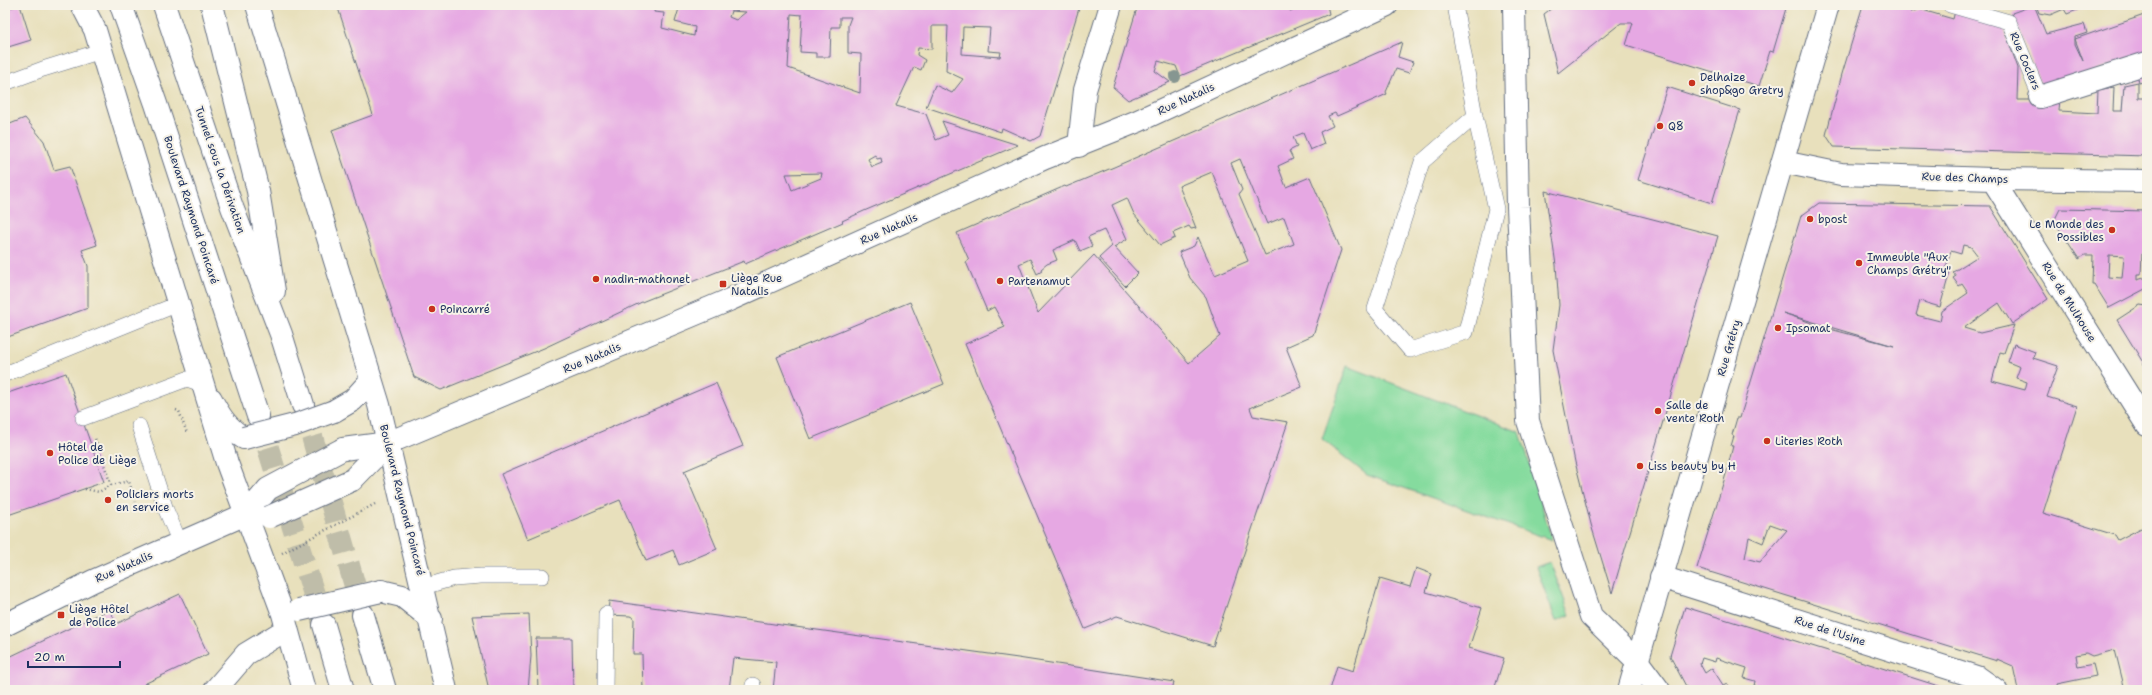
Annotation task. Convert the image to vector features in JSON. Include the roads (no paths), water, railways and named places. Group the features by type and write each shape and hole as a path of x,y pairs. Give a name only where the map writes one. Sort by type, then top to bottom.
{"street":[{"path":"82,5 95,30 227,463 246,514 290,618 304,690"},
{"name":"Boulevard Raymond Poincaré","path":"121,5 154,97 258,416"},
{"name":"Tunnel sous la Dérivation","path":"164,5 232,207 281,334"},
{"path":"212,5 258,191 281,334 303,405"},
{"name":"Boulevard Raymond Poincaré","path":"257,5 371,380 431,619 446,690"},
{"path":"1079,146 1085,90 1111,5"},
{"name":"Rue Natalis","path":"5,624 93,581 246,514 268,489 343,449 388,444 729,300 1045,158 1079,146 1138,121 1387,5"},
{"path":"1514,5 1518,207 1528,421 1591,616 1638,662 1659,690"},
{"name":"Rue Grétry","path":"1629,690 1784,162 1828,5"},
{"name":"Rue Coclers","path":"2040,98 2147,63"},
{"name":"Rue des Champs","path":"1784,162 1841,174 1992,179 2147,181"},
{"name":"Rue de Mulhouse","path":"1992,179 2147,425"},
{"path":"204,386 217,411 232,431 244,438 295,425 334,411 352,400 371,380"},
{"name":"Rue Natalis","path":"246,514 269,517 352,480 388,444"},
{"name":"Rue de l'Usine","path":"1661,577 1979,678 1996,690"},
{"path":"215,690 246,654 290,618 381,591 402,596 431,619"},
{"path":"364,615 385,690"},
{"path":"324,625 342,690"}],"lane":[{"path":"1455,5 1475,116 1496,209 1466,332 1410,350 1376,309 1422,162 1475,116"},
{"name":"Rue Coclers","path":"1950,5 2009,22 2040,98"},
{"path":"5,83 43,69 101,52"},
{"path":"5,374 178,304"},
{"path":"82,418 187,379 204,386"},
{"path":"139,426 166,510 180,543"},
{"path":"423,587 454,578 481,576 542,576"},
{"path":"605,690 606,614"}],"tunnel":[{"path":"303,405 363,614"},
{"path":"258,416 323,623"}],"place":[{"name":"Delhaize shop&go Gretry","path":"1692,83"},
{"name":"Q8","path":"1660,126"},
{"name":"bpost","path":"1810,219"},
{"name":"Le Monde des Possibles","path":"2112,230"},
{"name":"Immeuble \"Aux Champs Grétry\"","path":"1859,263"},
{"name":"nadin-mathonet","path":"596,279"},
{"name":"Partenamut","path":"1000,281"},
{"name":"Liège Rue Natalis","path":"723,284"},
{"name":"Poincarré","path":"432,309"},
{"name":"Ipsomat","path":"1778,328"},
{"name":"Salle de vente Roth","path":"1658,411"},
{"name":"Literies Roth","path":"1767,441"},
{"name":"Hôtel de Police de Liège","path":"50,453"},
{"name":"Liss beauty by H","path":"1640,466"},
{"name":"Policiers morts en service","path":"108,500"},
{"name":"Liège Hôtel de Police","path":"61,615"}]}
